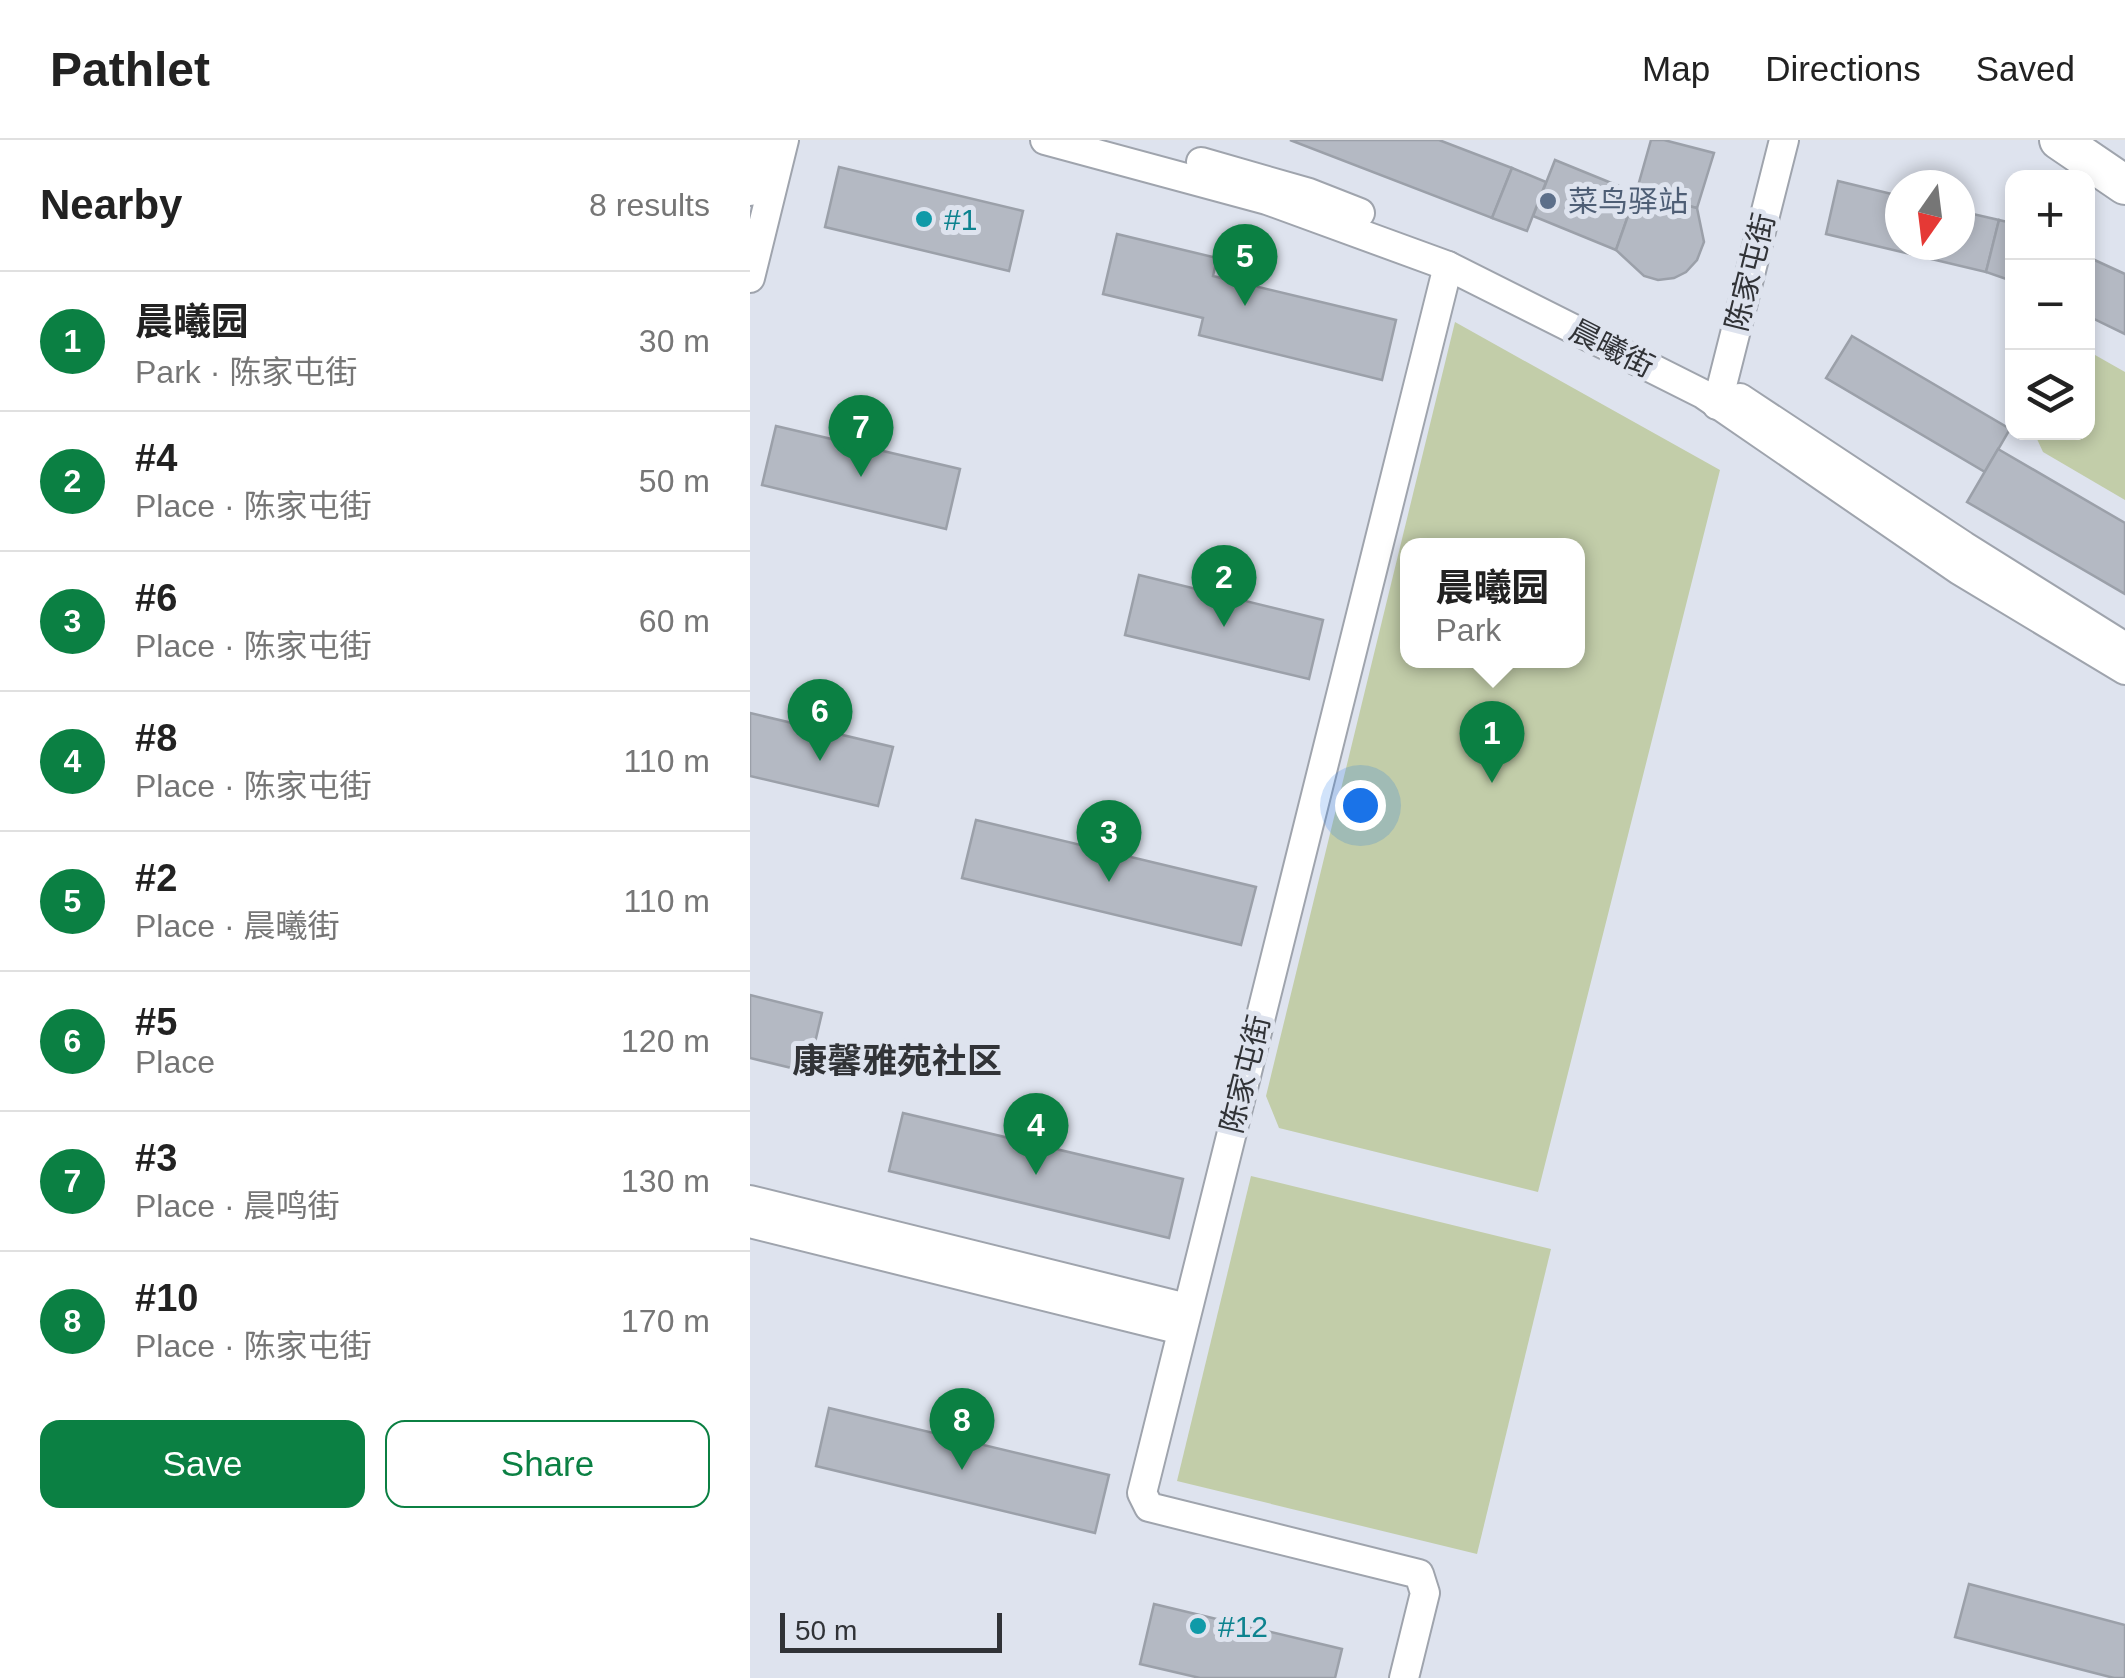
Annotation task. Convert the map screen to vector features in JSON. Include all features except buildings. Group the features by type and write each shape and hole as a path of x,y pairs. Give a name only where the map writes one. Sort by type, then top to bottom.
{"main road":[{"path":"2058,140 2116,165"}],"street":[{"path":"750,192 762,140"},
{"path":"750,278 784,140"},
{"name":"晨曦街","path":"1046,140 1267,200 1448,266 1712,390 1958,570 2125,670"},
{"name":"晨曦街","path":"1118,140 1308,193 1448,248 1712,390 2125,647"},
{"name":"陈家屯街","path":"1712,390 1768,140"},
{"name":"陈家屯街","path":"1712,390 1784,140"},
{"name":"陈家屯街","path":"1404,1678 1425,1593 1419,1574 1149,1506 1142,1492 1448,266"},
{"path":"750,1200 1184,1319"},
{"path":"750,1223 1184,1319"}],"green space":[{"path":"1455,322 1720,470 1538,1192 1279,1128 1266,1096 1400,547 1400,668 1585,668 1585,538 1402,538"},
{"path":"2095,355 2125,372 2125,500 2043,452 2037,440 2095,440"},
{"path":"1251,1176 1551,1249 1477,1554 1177,1481"}],"place":[{"name":"菜鸟驿站","path":"1548,201"},
{"name":"#1","path":"924,219"},
{"name":"#2","path":"1245,306"},
{"name":"#3","path":"861,477"},
{"name":"#4","path":"1224,627"},
{"name":"#5","path":"820,761"},
{"name":"晨曦园","path":"1492,783"},
{"name":"#6","path":"1109,882"},
{"name":"#8","path":"1036,1175"},
{"name":"#10","path":"962,1470"},
{"name":"#12","path":"1198,1626"}],"district":[{"name":"康馨雅苑社区","path":"897,1060"}]}
